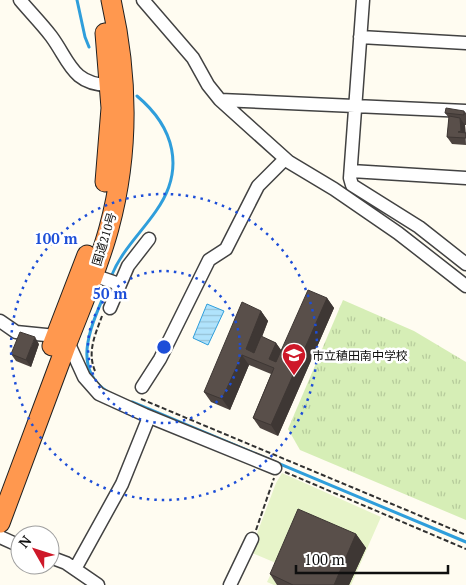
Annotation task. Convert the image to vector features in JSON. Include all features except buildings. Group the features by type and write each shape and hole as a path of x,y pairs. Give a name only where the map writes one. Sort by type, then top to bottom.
{"highway":[{"name":"国道210号","path":"0,523 62,339 100,211 108,162 111,108 107,50 98,0"},
{"name":"国道210号","path":"0,487 62,339 107,280 109,228 123,145 122,64 111,0"}],"street":[{"path":"20,0 50,36 66,63 76,74 93,83 110,85"},
{"path":"143,0 193,58 208,85 220,100 285,159 334,189 398,233 466,286"},
{"path":"363,0 350,178 357,190 419,228 466,264"},
{"path":"360,36 466,43"},
{"path":"220,100 466,111"},
{"path":"140,393 160,359 209,260 226,249 258,186 285,159"},
{"path":"351,171 466,178"},
{"path":"107,310 107,280 128,266 149,239"},
{"path":"0,321 16,332 62,339 93,389 105,398 277,471"},
{"path":"75,569 122,484 149,417"},
{"path":"230,585 252,539"},
{"path":"60,562 75,569 98,585"}],"path":[{"path":"97,374 92,363 91,350 107,310"},
{"path":"140,393 466,535"},
{"path":"252,539 277,471 466,549"}],"green space":[{"path":"343,300 414,331 466,362 466,520 300,450 288,429"},
{"path":"282,473 381,517 351,585 274,585 267,582 276,563 250,552 276,483"}],"water":[{"path":"207,304 224,311 208,345 193,338"}],"waterway":[{"path":"77,0 89,47"},
{"path":"111,277 126,250 156,211 171,180 172,149 167,135 160,121 137,96"},
{"path":"108,392 96,381 89,369 87,355 88,340 92,326 109,283"},
{"path":"132,402 466,542"}],"place":[{"name":"市立稙田南中学校","path":"294,376"}]}
